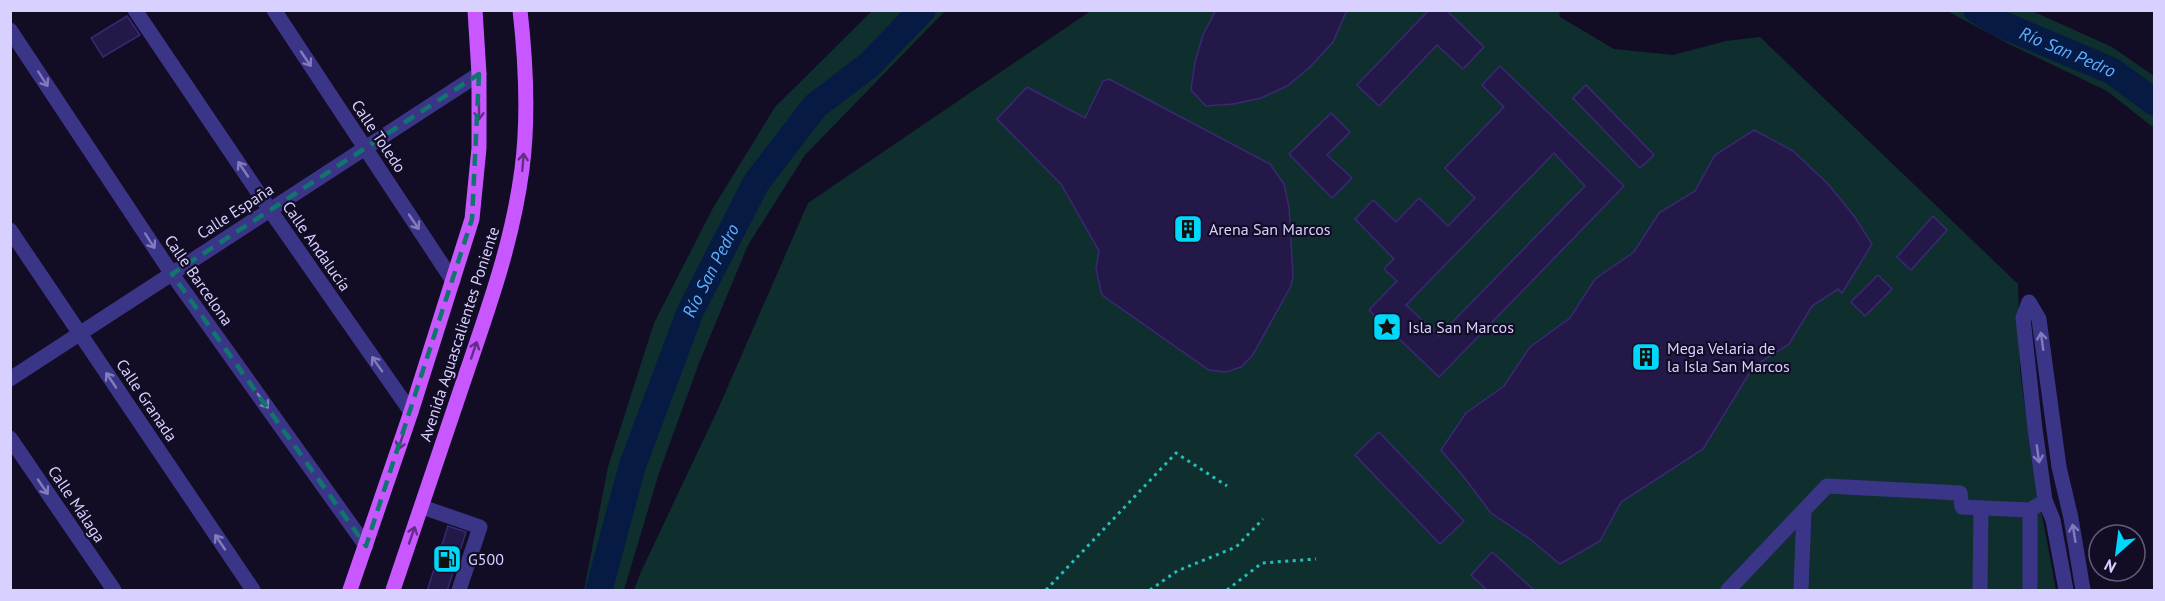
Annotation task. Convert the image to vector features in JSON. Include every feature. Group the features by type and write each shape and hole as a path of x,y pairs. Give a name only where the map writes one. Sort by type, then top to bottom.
{"main road":[{"name":"Avenida Aguascalientes Poniente","path":"350,591 411,412 472,219 479,148 479,74 475,10"},
{"name":"Avenida Aguascalientes Poniente","path":"393,591 497,282 514,221 523,168 527,111 525,49 520,10"}],"street":[{"name":"Calle Andalucía","path":"135,10 270,210 411,412"},
{"name":"Calle Toledo","path":"274,10 453,281"},
{"name":"Calle Barcelona","path":"10,30 172,274 366,546"},
{"name":"Calle España","path":"10,379 479,74"},
{"name":"Calle Granada","path":"10,230 253,591"},
{"path":"2067,591 2053,520 2045,500 2035,429 2038,376 2065,493 2083,591"},
{"name":"Calle Málaga","path":"10,438 114,591"},
{"path":"1728,591 1827,486 1960,494 1962,507 2030,510 2045,500 2065,493"},
{"path":"422,507 480,527 459,591"},
{"path":"1980,591 1981,508"},
{"path":"1802,591 1804,510"},
{"path":"2030,510 2030,591"}],"path":[{"path":"1046,591 1176,453 1227,486"},
{"path":"1150,591 1177,571 1236,547 1263,519"},
{"path":"1227,591 1262,563 1316,559"}],"highlighted area":[{"path":"479,74 472,219 366,546 172,274"}],"green space":[{"name":"Isla San Marcos","path":"1092,10 1559,11 1560,17 1614,49 1673,55 1726,41 1760,37 2018,284 2020,370 2032,462 2056,590 634,590 719,407 808,203"},
{"path":"872,11 945,11 805,155 748,245 699,363 659,473 624,590 584,590 608,467 654,323 713,208 775,107"},
{"path":"1947,11 2032,11 2112,47 2154,76 2154,128 2107,91"}],"building":[{"path":"1216,10 1347,10 1333,42 1310,67 1287,86 1261,98 1233,104 1206,106 1191,90 1195,62 1203,35"},
{"path":"1429,10 1446,10 1484,47 1463,69 1437,45 1379,106 1357,85"},
{"path":"127,16 140,35 103,57 91,38"},
{"path":"1500,66 1624,186 1439,377 1369,310 1397,281 1384,269 1394,259 1355,219 1373,200 1396,222 1419,198 1448,226 1475,198 1445,168 1504,107 1482,85","holes":["1554,153 1585,186 1439,336 1406,305"]},
{"name":"Arena San Marcos","path":"1109,79 1270,164 1284,184 1289,207 1293,276 1291,286 1252,356 1241,367 1226,372 1209,370 1102,295 1096,269 1099,251 1061,184 997,119 1027,87 1085,118 1103,81"},
{"path":"1586,85 1654,155 1640,168 1573,98"},
{"path":"1331,113 1350,132 1327,155 1352,178 1332,198 1289,154"},
{"name":"Mega Velaria de la Isla San Marcos","path":"1754,130 1793,151 1828,184 1854,216 1872,244 1842,293 1838,289 1812,306 1789,344 1753,367 1703,449 1621,502 1600,541 1560,564 1530,539 1491,513 1441,450 1466,413 1504,386 1530,347 1570,318 1595,279 1634,252 1659,213 1695,191 1715,155"},
{"path":"1933,216 1947,230 1911,270 1897,257"},
{"path":"1878,275 1892,289 1865,316 1851,302"},
{"path":"1379,432 1464,521 1440,544 1355,455"},
{"name":"G500","path":"448,526 466,532 447,591 427,591"},
{"path":"1492,552 1535,591 1488,591 1471,575"}],"waterway":[{"name":"Río San Pedro","path":"599,590 632,467 690,312 756,183 815,106 869,65 922,10"},
{"name":"Río San Pedro","path":"1977,10 2001,24 2112,71 2154,102"}],"place":[{"name":"Arena San Marcos","path":"1188,229"},
{"name":"Isla San Marcos","path":"1387,327"},
{"name":"Mega Velaria de la Isla San Marcos","path":"1646,357"},
{"name":"G500","path":"447,559"}]}
